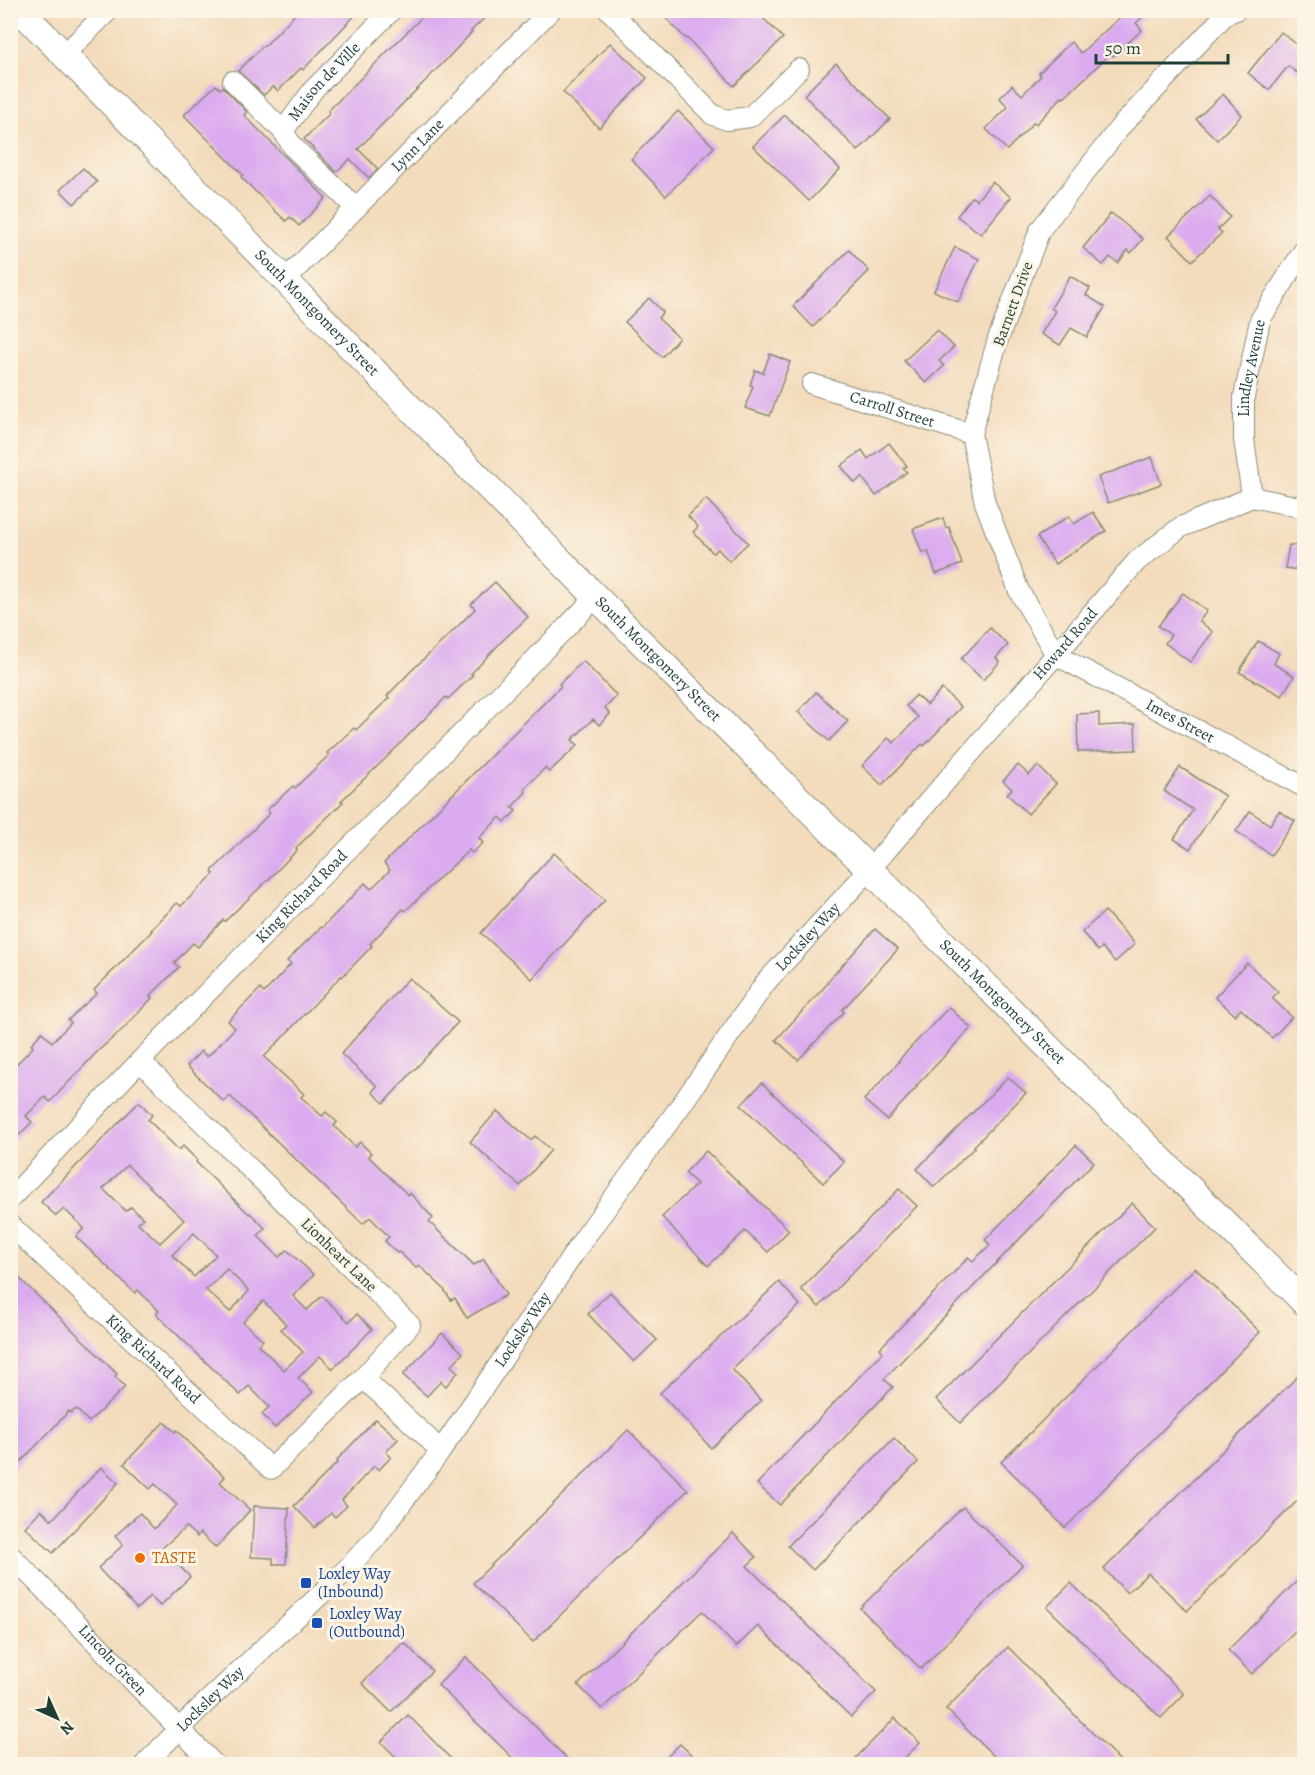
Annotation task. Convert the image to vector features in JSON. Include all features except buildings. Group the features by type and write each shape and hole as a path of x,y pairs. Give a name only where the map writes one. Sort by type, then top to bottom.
{"street":[{"name":"South Montgomery Street","path":"20,10 596,597 1305,1302"},
{"path":"64,55 109,10"},
{"name":"Maison de Ville","path":"356,208 293,147 283,131 313,90 392,10"},
{"name":"Lynn Lane","path":"285,280 551,10"},
{"path":"609,10 713,115 727,120 750,117 799,69"},
{"name":"Barnett Drive","path":"1056,655 1014,580 985,503 971,434 998,339 1040,230 1121,126 1226,14 1236,10"},
{"path":"233,81 283,131"},
{"name":"Lindley Avenue","path":"1252,497 1244,439 1244,397 1260,320 1305,250"},
{"name":"Carroll Street","path":"812,384 971,434"},
{"path":"1252,497 1305,508"},
{"name":"Howard Road","path":"870,869 1137,561 1181,527 1252,497"},
{"name":"King Richard Road","path":"10,1199 140,1061 596,597"},
{"name":"Imes Street","path":"1056,655 1305,787"},
{"name":"Locksley Way","path":"145,1764 199,1709 339,1578 375,1539 440,1452 585,1237 680,1108 766,982 870,869"},
{"name":"Lionheart Lane","path":"140,1061 410,1325 363,1378"},
{"name":"King Richard Road","path":"10,1225 271,1468 363,1378"},
{"path":"363,1378 429,1438 440,1452"},
{"name":"Lincoln Green","path":"10,1555 214,1764"}],"place":[{"name":"TASTE","path":"140,1558"},
{"name":"Loxley Way (Inbound)","path":"306,1583"},
{"name":"Loxley Way (Outbound)","path":"317,1623"}]}
